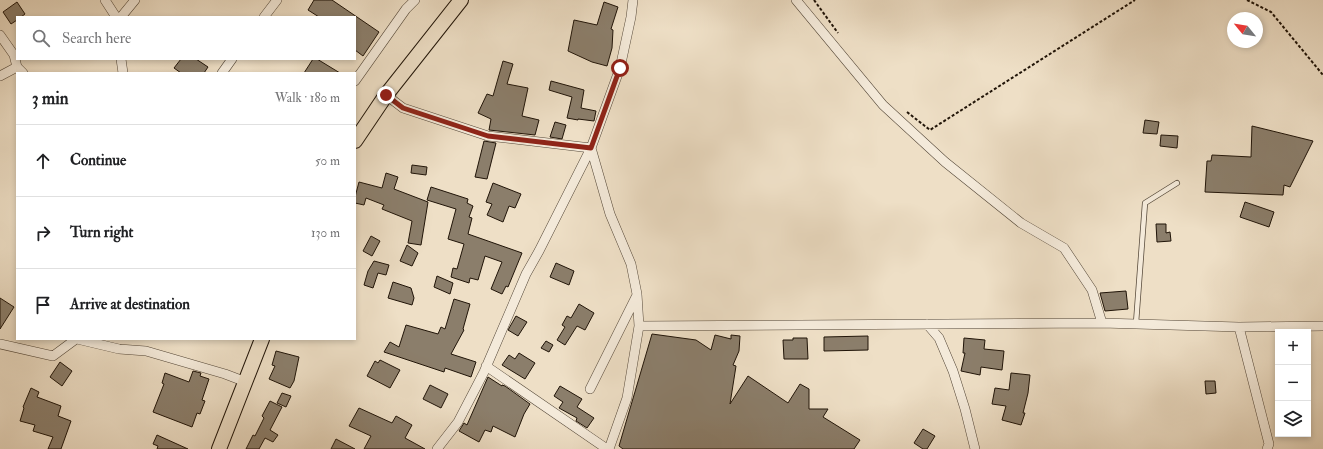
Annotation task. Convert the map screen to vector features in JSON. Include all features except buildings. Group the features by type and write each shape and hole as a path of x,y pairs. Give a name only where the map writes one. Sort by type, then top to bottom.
{"main road":[{"path":"356,140 386,95 461,0"},
{"path":"219,449 246,382 261,340"}],"street":[{"path":"105,0 115,16"},
{"path":"122,16 135,0"},
{"path":"265,16 277,0"},
{"path":"356,80 414,0"},
{"path":"437,449 458,422 486,366 526,274 591,148 620,68 631,17 633,0"},
{"path":"796,0 889,111 945,162 1021,223 1064,248 1092,290 1102,323"},
{"path":"0,35 14,55 20,70 0,76"},
{"path":"121,60 123,72"},
{"path":"223,72 231,60"},
{"path":"386,95 403,108 488,136 591,148"},
{"path":"486,366 608,449 627,398 639,326 637,294 631,264 610,214 591,148"},
{"path":"590,389 637,294"},
{"path":"639,326 1102,323 1323,326"},
{"path":"927,324 939,338 953,371 965,409 975,449"},
{"path":"1239,326 1269,444 1267,449"},
{"path":"0,344 53,356 76,340"},
{"path":"81,340 119,349 146,351 225,374 246,382"}],"lane":[{"path":"1136,323 1145,203 1177,183"}],"path":[{"path":"814,0 840,37"},
{"path":"905,111 930,130 1135,0"},
{"path":"1247,0 1271,12 1323,75"}],"route":[{"path":"386,95 403,108 488,136 591,148 620,68"}]}
